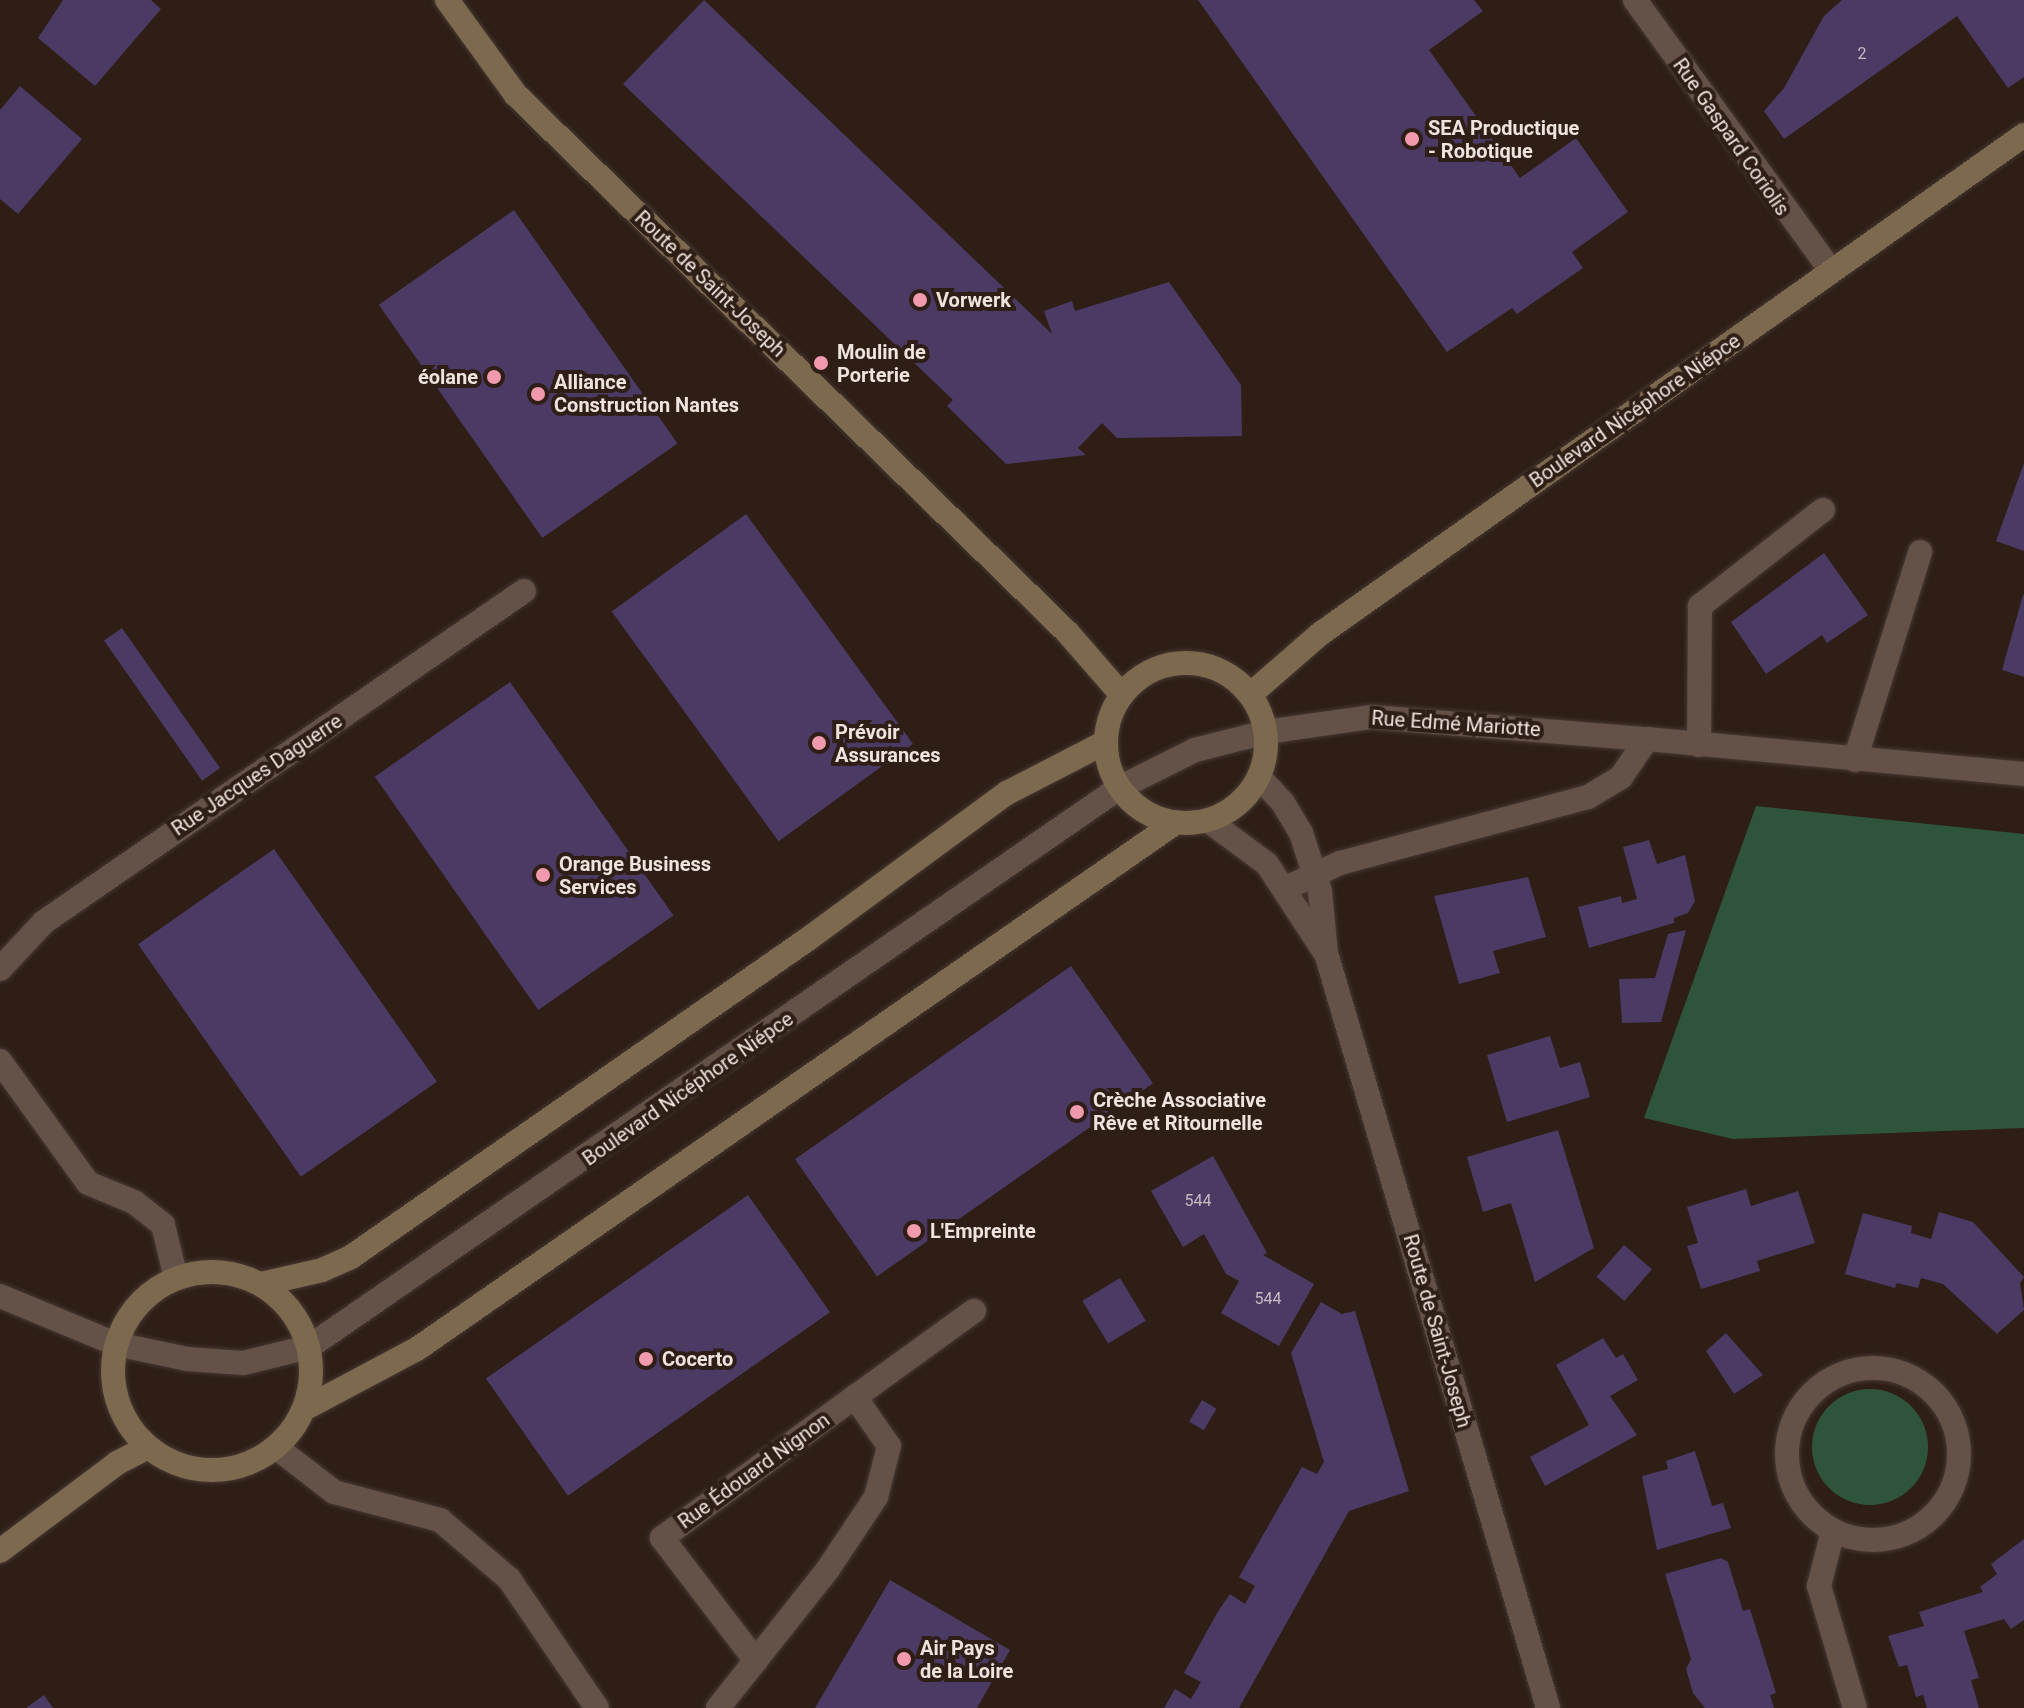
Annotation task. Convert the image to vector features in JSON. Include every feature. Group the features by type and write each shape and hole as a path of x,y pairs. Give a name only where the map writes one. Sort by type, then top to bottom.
{"street":[{"name":"Route de Saint-Joseph","path":"447,0 516,95 1067,632 1121,694"},
{"name":"Rue Gaspard Coriolis","path":"1635,0 1831,271"},
{"name":"Boulevard Nicéphore Niépce","path":"1251,694 1320,634 2024,135"},
{"path":"1699,745 1700,606 1823,510"},
{"path":"1855,760 1920,552"},
{"name":"Rue Jacques Daguerre","path":"0,969 44,922 524,591"},
{"path":"1171,663 1201,663 1228,674 1251,694 1266,732 1259,777 1247,796 1209,821 1175,823 1139,810 1119,788 1104,743 1108,717 1121,694 1143,674 1171,663"},
{"name":"Rue Edmé Mariotte","path":"1119,788 1195,750 1266,732 1372,717 2024,774"},
{"path":"1284,889 1340,863 1588,797 1621,777 1647,739"},
{"path":"261,1284 351,1257 808,939 1007,793 1104,743"},
{"name":"Route de Saint-Joseph","path":"1259,777 1283,803 1301,833 1315,875 1326,953 1548,1708"},
{"name":"Boulevard Nicéphore Niépce","path":"116,1344 187,1359 243,1363 309,1347 1119,788"},
{"name":"Route de Saint-Joseph","path":"1209,821 1267,864 1326,953"},
{"path":"304,1409 398,1362 1175,823"},
{"path":"0,1061 88,1183 134,1202 163,1225 176,1278"},
{"path":"219,1272 261,1284 282,1301 309,1347 311,1378 304,1409 277,1448 226,1471 198,1471 170,1463 147,1448 120,1411 113,1389 116,1344 144,1298 176,1278 219,1272"},
{"path":"0,1296 116,1344"},
{"name":"Rue Édouard Nignon","path":"756,1661 662,1538 974,1311"},
{"path":"1885,1367 1914,1376 1938,1394 1954,1420 1961,1450 1957,1480 1943,1507 1920,1527 1877,1540 1833,1531 1809,1513 1790,1473 1790,1428 1804,1401 1827,1380 1854,1368 1885,1367"},
{"path":"718,1708 876,1497 889,1446 855,1397"},
{"path":"0,1551 117,1463 147,1448"},
{"path":"277,1448 334,1492 440,1520 509,1579 597,1708"},
{"path":"1833,1531 1819,1586 1855,1708"}],"green space":[{"path":"1756,806 2024,834 2024,1128 1733,1139 1644,1118"},
{"path":"1870,1389 1892,1393 1911,1406 1924,1425 1928,1447 1924,1469 1911,1488 1892,1501 1870,1505 1848,1501 1829,1488 1816,1469 1812,1447 1816,1425 1829,1406 1848,1393"}],"building":[{"path":"63,0 151,0 161,9 95,86 38,38"},
{"path":"704,0 1052,334 1044,311 1072,301 1075,311 1169,282 1241,385 1242,436 1117,438 1102,423 1078,448 1086,455 1006,464 947,406 953,400 623,84"},
{"path":"1198,0 1474,0 1483,11 1429,50 1520,178 1576,138 1628,212 1572,252 1583,268 1517,314 1512,308 1447,352"},
{"path":"1842,0 2024,0 2024,77 2008,88 1957,16 1784,139 1764,111 1784,88 1824,16"},
{"path":"20,86 82,139 18,214 0,199 0,110"},
{"path":"514,210 677,443 542,538 379,305"},
{"path":"2024,463 2024,551 1996,541"},
{"path":"746,514 913,744 779,841 612,612"},
{"path":"1824,553 1868,615 1827,643 1822,635 1766,674 1731,622"},
{"path":"2024,595 2024,677 2002,670"},
{"path":"122,628 220,768 202,781 104,641"},
{"path":"510,682 673,915 538,1010 375,777"},
{"path":"1649,840 1657,864 1685,855 1695,901 1688,913 1674,918 1674,923 1589,948 1578,907 1621,896 1622,903 1637,899 1623,847"},
{"path":"274,849 437,1082 301,1177 138,944"},
{"path":"1528,877 1546,937 1493,951 1500,973 1459,984 1434,896"},
{"path":"1686,930 1661,1022 1622,1023 1619,979 1655,978 1668,934"},
{"path":"1071,966 1153,1083 877,1276 795,1159"},
{"path":"1550,1036 1560,1068 1580,1062 1590,1097 1507,1122 1487,1055"},
{"path":"1558,1130 1594,1248 1535,1282 1511,1203 1483,1212 1467,1157"},
{"path":"1213,1156 1267,1253 1263,1255 1314,1284 1279,1346 1221,1313 1239,1281 1226,1274 1204,1234 1183,1247 1151,1191"},
{"path":"1746,1189 1751,1206 1798,1191 1815,1243 1757,1261 1760,1271 1701,1289 1687,1246 1698,1243 1687,1207"},
{"path":"748,1195 830,1312 568,1496 486,1379"},
{"path":"1939,1212 1973,1222 2024,1277 2020,1283 2024,1310 1997,1334 1943,1284 1921,1278 1918,1288 1897,1283 1895,1288 1845,1274 1863,1213 1912,1226 1911,1233 1931,1239"},
{"path":"1624,1245 1652,1269 1624,1301 1596,1277"},
{"path":"1120,1278 1146,1321 1108,1344 1082,1301"},
{"path":"1321,1302 1342,1314 1355,1311 1409,1491 1349,1511 1239,1708 1164,1708 1175,1689 1191,1699 1201,1682 1184,1673 1217,1613 1230,1594 1245,1604 1255,1586 1239,1577 1302,1467 1317,1474 1324,1462 1291,1353"},
{"path":"1726,1333 1763,1375 1734,1394 1706,1351"},
{"path":"1603,1338 1616,1358 1623,1354 1638,1380 1610,1396 1637,1435 1545,1486 1530,1457 1589,1425 1556,1365"},
{"path":"1202,1400 1217,1409 1204,1430 1189,1421"},
{"path":"1695,1451 1712,1506 1723,1503 1731,1528 1657,1550 1642,1476 1668,1469 1666,1461"},
{"path":"2024,1539 2024,1620 2011,1629 2004,1619 1964,1631 1979,1678 1971,1680 1979,1708 1927,1708 1923,1695 1916,1697 1907,1665 1899,1667 1888,1636 1924,1626 1919,1612 1983,1592 1980,1587 1997,1574 1991,1564"},
{"path":"1721,1558 1728,1562 1743,1611 1750,1609 1776,1693 1770,1695 1774,1708 1705,1708 1693,1693 1686,1669 1691,1659 1665,1574"},
{"path":"890,1580 1010,1650 977,1708 815,1708"},
{"path":"44,1695 53,1708 26,1708"}],"place":[{"name":"SEA Productique - Robotique","path":"1412,139"},
{"name":"Vorwerk","path":"920,300"},
{"name":"Moulin de Porterie","path":"821,363"},
{"name":"éolane","path":"494,377"},
{"name":"Alliance Construction Nantes","path":"538,394"},
{"name":"Prévoir Assurances","path":"819,743"},
{"name":"Orange Business Services","path":"543,875"},
{"name":"Crèche Associative Rêve et Ritournelle","path":"1077,1112"},
{"name":"L'Empreinte","path":"914,1231"},
{"name":"Cocerto","path":"646,1359"},
{"name":"Air Pays de la Loire","path":"904,1659"}]}
